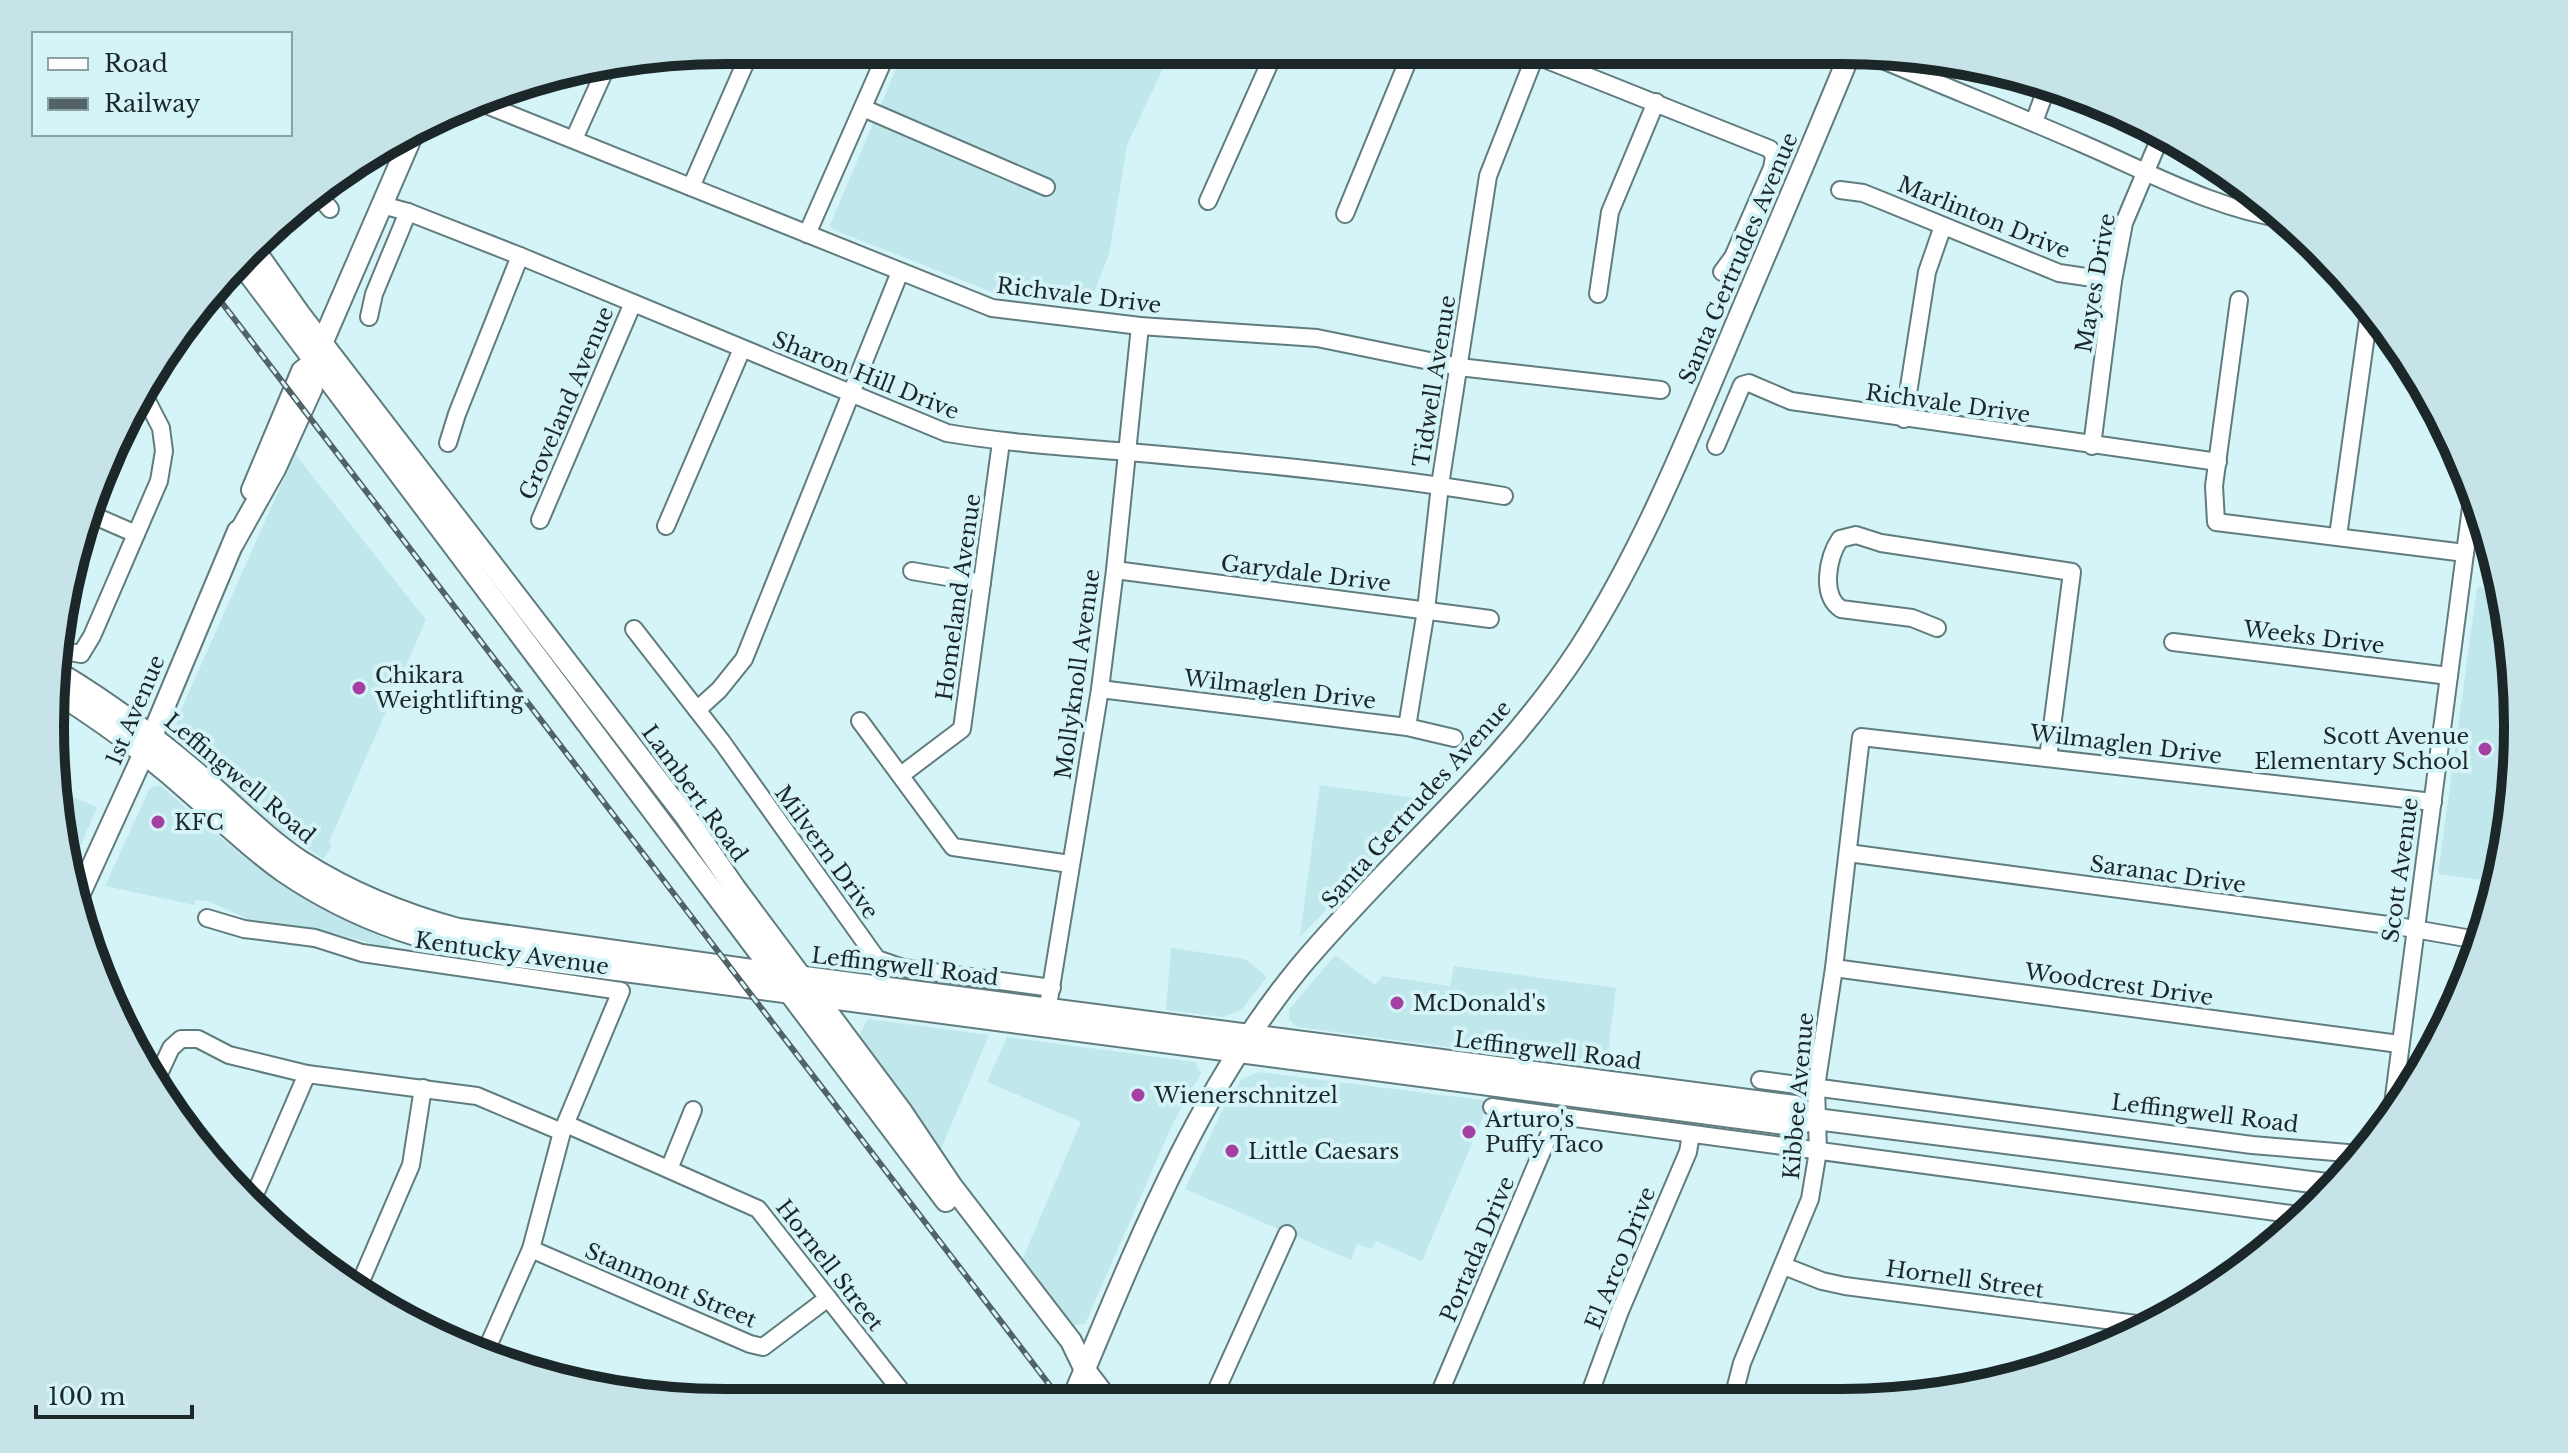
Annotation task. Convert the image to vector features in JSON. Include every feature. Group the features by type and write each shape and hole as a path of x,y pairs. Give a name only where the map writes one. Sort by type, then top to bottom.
{"main road":[{"name":"Santa Gertrudes Avenue","path":"1077,1389 1179,1155 1243,1044 1299,968 1472,785 1540,702 1586,638 1630,564 1667,487 1845,64"},
{"name":"1st Avenue","path":"233,544 271,476 312,388 314,362 407,146"},
{"name":"Lambert Road","path":"259,257 686,817 795,985 1066,1358 1085,1370"},
{"name":"Lambert Road","path":"246,270 774,973 795,985"},
{"name":"1st Avenue","path":"84,885 233,544 302,371 314,362"},
{"path":"271,476 264,473 278,440 276,431"},
{"name":"Leffingwell Road","path":"66,678 299,860 359,895 393,909 469,931 774,973"},
{"name":"Leffingwell Road","path":"65,697 148,744 282,871 341,906 404,933 459,948 795,985 1048,1008 1243,1044 1792,1125 1816,1119 2321,1183"},
{"path":"720,902 742,945 744,954 736,968"},
{"path":"1299,968 1281,1017 1288,1034 1308,1043"},
{"name":"Leffingwell Road","path":"795,985 816,997 895,1007 1048,1008"},
{"name":"Lambert Road","path":"816,997 951,1185 1071,1341 1085,1370 1100,1389"},
{"path":"874,1075 849,1034 850,1021 860,1011 895,1007"},
{"name":"Leffingwell Road","path":"1243,1044 1308,1043 1795,1106 1816,1119"}],"street":[{"path":"691,187 745,64"},
{"path":"807,234 882,64"},
{"path":"1208,201 1269,64"},
{"path":"1345,214 1407,64"},
{"name":"Tidwell Avenue","path":"1407,727 1426,610 1440,485 1488,176 1528,64"},
{"path":"1562,64 1770,149 1774,157 1772,168 1733,257 1722,272"},
{"path":"1900,67 2207,198 2257,211"},
{"path":"574,139 602,76"},
{"path":"2034,122 2044,96"},
{"path":"1598,294 1610,212 1656,102"},
{"name":"Richvale Drive","path":"492,107 992,308 1140,326 1317,338 1459,367 1661,390"},
{"path":"863,108 1046,187"},
{"name":"Mayes Drive","path":"2092,446 2113,281 2124,223 2157,144"},
{"name":"Marlinton Drive","path":"1840,190 1863,193 2059,273 2113,281"},
{"path":"323,201 330,209"},
{"name":"Sharon Hill Drive","path":"382,205 408,212 520,256 947,433 1001,442 1128,452 1440,485 1504,496"},
{"path":"369,317 374,294 408,212"},
{"path":"1904,419 1927,272 1943,226"},
{"path":"448,443 520,256"},
{"path":"697,710 719,690 744,659 900,272"},
{"path":"2239,300 2214,486 2216,522 2465,553"},
{"name":"Groveland Avenue","path":"540,520 633,303"},
{"path":"2338,536 2368,324"},
{"name":"Mollyknoll Avenue","path":"1048,1008 1100,689 1140,326"},
{"path":"666,526 742,349"},
{"name":"Richvale Drive","path":"1716,446 1737,393 1742,385 1749,383 1791,401 2218,462"},
{"path":"69,652 81,654 92,636 159,481 164,451 161,428 148,403"},
{"name":"Homeland Avenue","path":"901,775 962,729 1001,442"},
{"path":"98,517 136,534"},
{"name":"Scott Avenue","path":"2394,1092 2470,517"},
{"path":"1937,628 1912,618 1841,609 1832,603 1828,593 1833,550 1840,539 1856,535 1881,543 2072,572 2048,758"},
{"name":"Garydale Drive","path":"1115,570 1490,619"},
{"path":"912,571 982,583"},
{"name":"Milvern Drive","path":"634,629 697,710 877,959 1048,1008"},
{"name":"Weeks Drive","path":"2173,642 2449,676"},
{"name":"Wilmaglen Drive","path":"1100,689 1407,727 1454,738"},
{"path":"860,721 953,847 1070,864"},
{"name":"Wilmaglen Drive","path":"1861,737 2433,802"},
{"name":"Kibbee Avenue","path":"1735,1389 1742,1363 1810,1199 1818,1151 1816,1087 1834,968 1861,737"},
{"name":"Saranac Drive","path":"1848,853 2469,939"},
{"name":"Kentucky Avenue","path":"207,918 244,929 315,938 362,953 621,991 564,1128 531,1249 489,1345"},
{"name":"Woodcrest Drive","path":"1834,968 2399,1044"},
{"name":"Hornell Street","path":"161,1070 171,1048 181,1039 198,1039 229,1055 307,1074 477,1096 669,1169 758,1209 900,1389"},
{"path":"256,1193 307,1074"},
{"name":"Leffingwell Road","path":"1760,1080 2252,1145 2348,1153"},
{"path":"362,1279 411,1165 423,1088"},
{"path":"1492,1107 2290,1214"},
{"path":"669,1169 693,1110"},
{"name":"Portada Drive","path":"1441,1389 1557,1116"},
{"name":"El Arco Drive","path":"1591,1389 1620,1311 1688,1152 1691,1134"},
{"path":"1217,1389 1287,1234"},
{"name":"Stanmont Street","path":"531,1249 763,1347 828,1298"},
{"name":"Hornell Street","path":"1784,1266 1822,1281 1845,1286 2130,1323"}],"shaded area":[{"path":"898,64 1165,64 1127,145 1109,254 1089,305 1018,299 997,294 834,230 830,225"},
{"path":"295,454 426,620 329,842 332,845 323,859 280,830 179,742 176,721"},
{"name":"Scott Avenue Elementary School","path":"2477,587 2489,588 2503,683 2504,726 2503,770 2491,856 2485,880 2438,874"},
{"path":"1320,785 1430,800 1300,937"},
{"path":"161,786 278,882 317,907 390,941 389,948 318,929 250,920 208,901 196,900 194,905 105,886 149,790"},
{"path":"68,795 97,807 77,854"},
{"path":"1171,948 1245,959 1267,977 1242,1009 1223,1017 1166,1010"},
{"path":"1335,955 1375,985 1383,976 1450,986 1454,966 1616,988 1606,1068 1297,1027 1289,1020 1289,1010"},
{"path":"868,1019 989,1035 941,1149 858,1037"},
{"path":"1007,1037 1195,1062 1201,1073 1172,1125 1085,1324 1072,1325 1022,1260 1081,1122 987,1082"},
{"path":"1258,1072 1490,1101 1422,1261 1376,1241 1372,1249 1357,1244 1351,1260 1185,1189 1221,1113 1242,1079"}],"railway":[{"path":"220,300 1053,1389"}],"place":[{"name":"Chikara Weightlifting","path":"359,688"},
{"name":"Scott Avenue Elementary School","path":"2485,749"},
{"name":"KFC","path":"158,822"},
{"name":"McDonald's","path":"1397,1003"},
{"name":"Wienerschnitzel","path":"1138,1095"},
{"name":"Arturo's Puffy Taco","path":"1469,1132"},
{"name":"Little Caesars","path":"1232,1151"}]}
